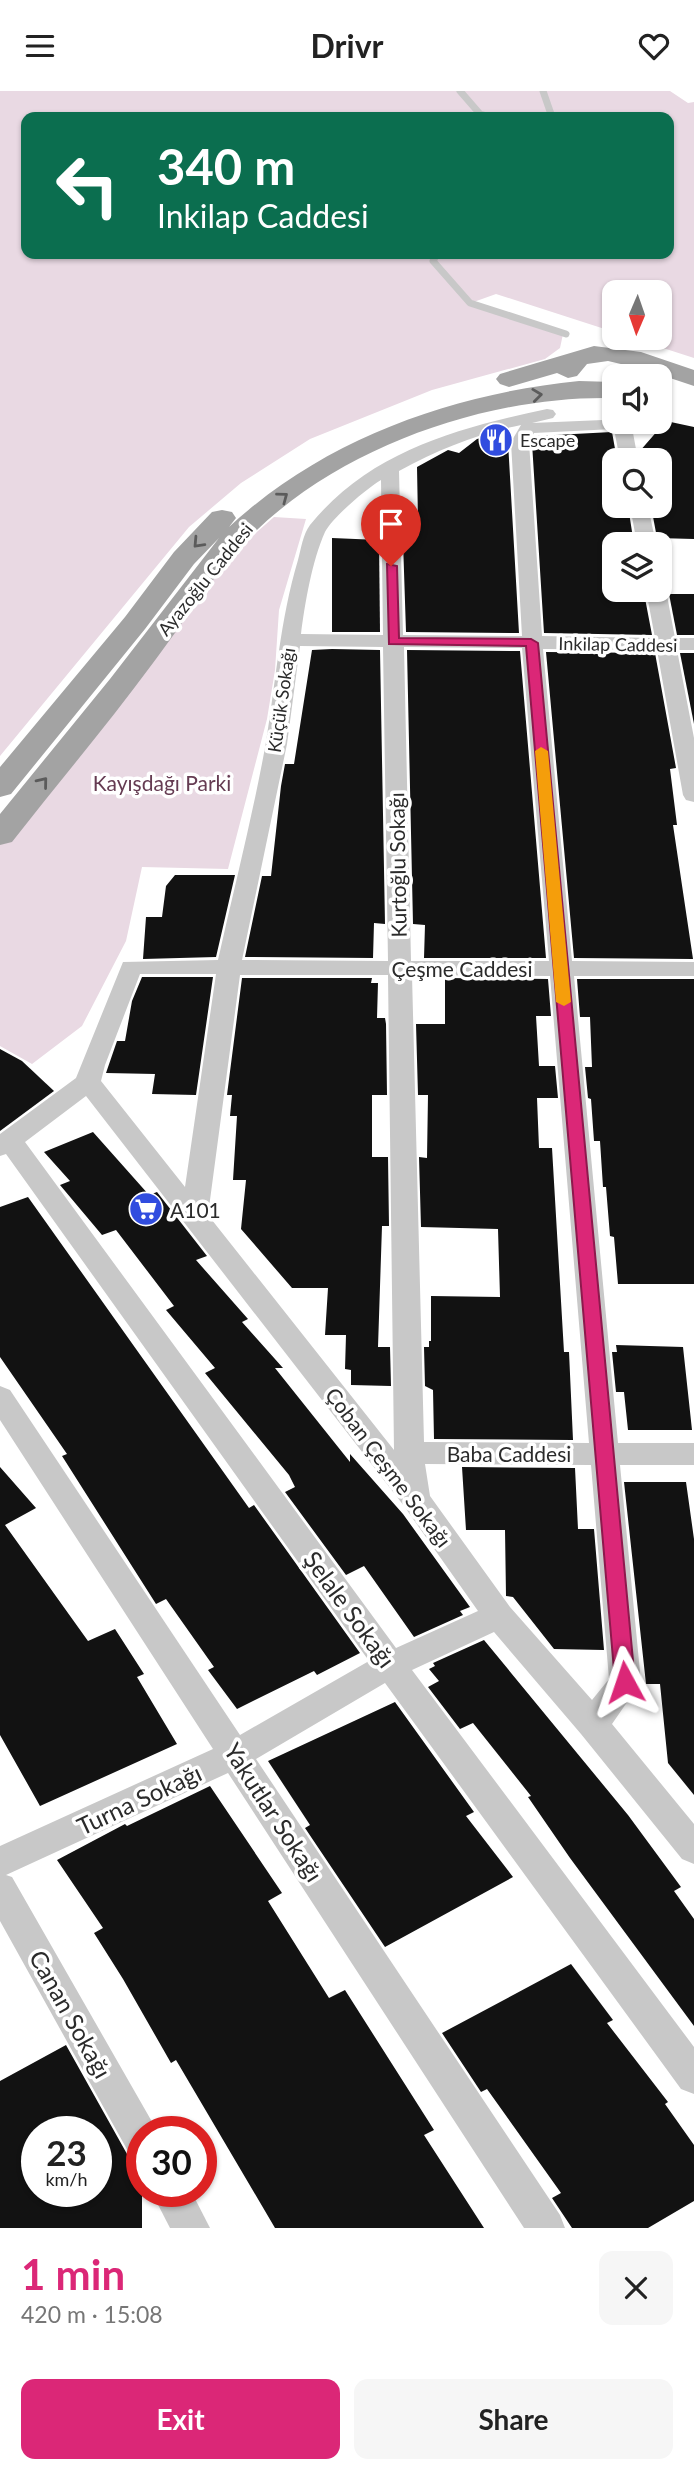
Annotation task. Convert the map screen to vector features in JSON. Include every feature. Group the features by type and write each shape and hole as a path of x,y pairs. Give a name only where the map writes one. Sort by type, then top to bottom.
{"main road":[{"name":"Ayazoğlu Caddesi","path":"0,787 135,623 184,558 233,506 299,460 353,433 465,390 607,353 637,364"},
{"path":"584,357 573,362 568,372 581,383 602,392"},
{"name":"Ayazoğlu Caddesi","path":"0,835 121,685 232,539 306,479 369,446 470,407 515,397 602,395"}],"street":[{"path":"390,466 431,446 477,429 602,397"},
{"path":"593,1724 625,1682 531,643 520,442 528,428 602,425"},
{"name":"Küçük Sokağı","path":"194,1216 229,967 276,744 296,600 317,529 361,484 390,466"},
{"name":"Kurtoğlu Sokağı","path":"390,466 409,1453 415,1498"},
{"path":"658,602 694,795"},
{"name":"Inkilap Caddesi","path":"290,640 694,644"},
{"path":"5,1143 90,1074 131,967 229,967"},
{"name":"Çeşme Caddesi","path":"229,967 694,969"},
{"name":"Çoban Çeşme Sokağı","path":"90,1074 194,1216 415,1498 499,1616 593,1724 694,1849"},
{"name":"Şelale Sokağı","path":"5,1143 694,2077"},
{"name":"Yakutlar Sokağı","path":"0,1397 546,2228"},
{"name":"Baba Caddesi","path":"409,1453 694,1454"},
{"name":"Turna Sokağı","path":"0,1862 236,1754 390,1665 499,1616"},
{"name":"Canan Sokağı","path":"0,1888 128,2116"},
{"path":"179,2207 191,2228"}],"lane":[{"path":"460,91 478,112"},
{"path":"543,91 550,112"},
{"path":"434,259 433,261 470,303 566,334"}],"green space":[{"path":"0,91 670,91 688,103 694,102 694,358 669,350 672,350 672,280 602,280 602,328 496,294 468,304 563,334 560,348 545,359 432,390 310,439 241,483 189,527 0,756"},
{"name":"Kayışdağı Parki","path":"274,517 306,519 279,610 275,670 267,719 228,869 142,867 126,941 82,1026 32,1064 0,1046 0,843 232,554"}],"building":[{"path":"672,422 694,427 694,539 672,538 672,532 656,532 653,518 672,518 672,448 642,448 655,434 672,434"},
{"path":"612,434 615,448 602,448 602,518 630,518 632,532 602,532 602,602 646,602 652,635 544,633 532,443 536,436"},
{"path":"492,435 512,435 508,442 519,633 406,632 403,541 410,542 418,520 417,467 448,450 459,453 477,439"},
{"path":"332,538 379,540 380,632 332,632"},
{"path":"672,594 694,594 694,635 677,635 671,602"},
{"path":"312,650 380,650 385,924 374,923 373,958 245,957 262,876 271,876 281,786 285,764 294,764"},
{"path":"407,650 520,651 546,958 424,958 425,925 413,924"},
{"path":"546,652 655,653 676,768 670,769 677,825 673,825 693,959 574,958"},
{"path":"680,653 694,653 694,724"},
{"path":"175,875 235,875 216,957 143,959 146,917 162,917 166,886"},
{"path":"142,977 213,977 196,1095 152,1094 155,1074 106,1073 117,1041 125,1041 132,1001"},
{"path":"242,978 372,978 371,983 378,983 377,1018 385,1018 386,1024 387,1095 372,1095 372,1157 388,1157 389,1226 382,1226 378,1347 390,1347 391,1386 351,1385 351,1370 345,1369 346,1335 325,1335 328,1288 292,1288 241,1229 246,1180 233,1180 237,1116 230,1116 232,1095 227,1095"},
{"path":"445,978 548,979 551,1016 536,1016 539,1066 555,1066 558,1098 537,1098 539,1148 552,1148 564,1352 569,1352 573,1440 434,1439 433,1390 425,1386 424,1347 429,1347 431,1341 431,1296 500,1297 498,1229 421,1227 419,1157 427,1158 428,1095 418,1095 416,1024 445,1024"},
{"path":"577,979 694,979 694,1284 618,1284 614,1237 610,1236 606,1187 603,1187 600,1141 594,1141 591,1099 588,1098 585,1067 592,1067 590,1017 580,1017"},
{"path":"0,1049 22,1061 54,1091 0,1131"},
{"path":"93,1132 149,1195 157,1192 207,1256 196,1260 248,1319 242,1322 283,1368 275,1368 350,1462 350,1454 403,1514 470,1607 460,1611 463,1615 414,1637 364,1566 346,1575 285,1492 295,1487 289,1475 205,1373 215,1368 166,1310 174,1306 116,1230 102,1235 60,1185 70,1181 44,1152"},
{"path":"28,1197 249,1508 254,1505 360,1653 317,1675 314,1671 237,1709 208,1670 214,1667 166,1599 156,1604 62,1456 67,1454 0,1357 0,1207"},
{"path":"616,1345 683,1347 692,1430 628,1430 624,1392 616,1392 612,1352 617,1352"},
{"path":"0,1467 36,1508 5,1525 88,1641 115,1629 144,1674 137,1677 177,1744 40,1806 0,1735"},
{"path":"462,1467 575,1468 578,1529 594,1529 604,1650 554,1649 513,1597 506,1596 505,1530 466,1530"},
{"path":"624,1482 686,1482 694,1539 694,1795 668,1763 660,1684 646,1684"},
{"path":"484,1640 628,1815 681,1887 674,1891 694,1919 694,2026 570,1858 528,1797 531,1796 473,1723 460,1729 428,1687 439,1681 429,1669 435,1666 433,1663"},
{"path":"395,1702 474,1812 466,1816 513,1877 385,1947 305,1828 310,1825 268,1761"},
{"path":"210,1786 282,1893 268,1901 329,1998 345,1990 434,2130 424,2135 484,2228 275,2228 217,2130 217,2116 209,2116 176,2060 171,2063 94,1933 103,1928 57,1860 125,1824 127,1826"},
{"path":"571,1964 613,2020 607,2023 668,2102 665,2104 694,2145 694,2201 648,2228 572,2228 552,2198 561,2193 487,2089 481,2092 442,2033"},
{"path":"66,2045 106,2116 21,2116 21,2207 112,2207 112,2127 126,2152 126,2207 142,2207 142,2228 0,2228 0,2081"}],"slow traffic":[{"path":"541,751 564,1002"}],"place":[{"name":"Escape","path":"496,440"},
{"name":"A101","path":"146,1209"}],"route":[{"path":"391,566 393,641 531,643 625,1682"}]}
